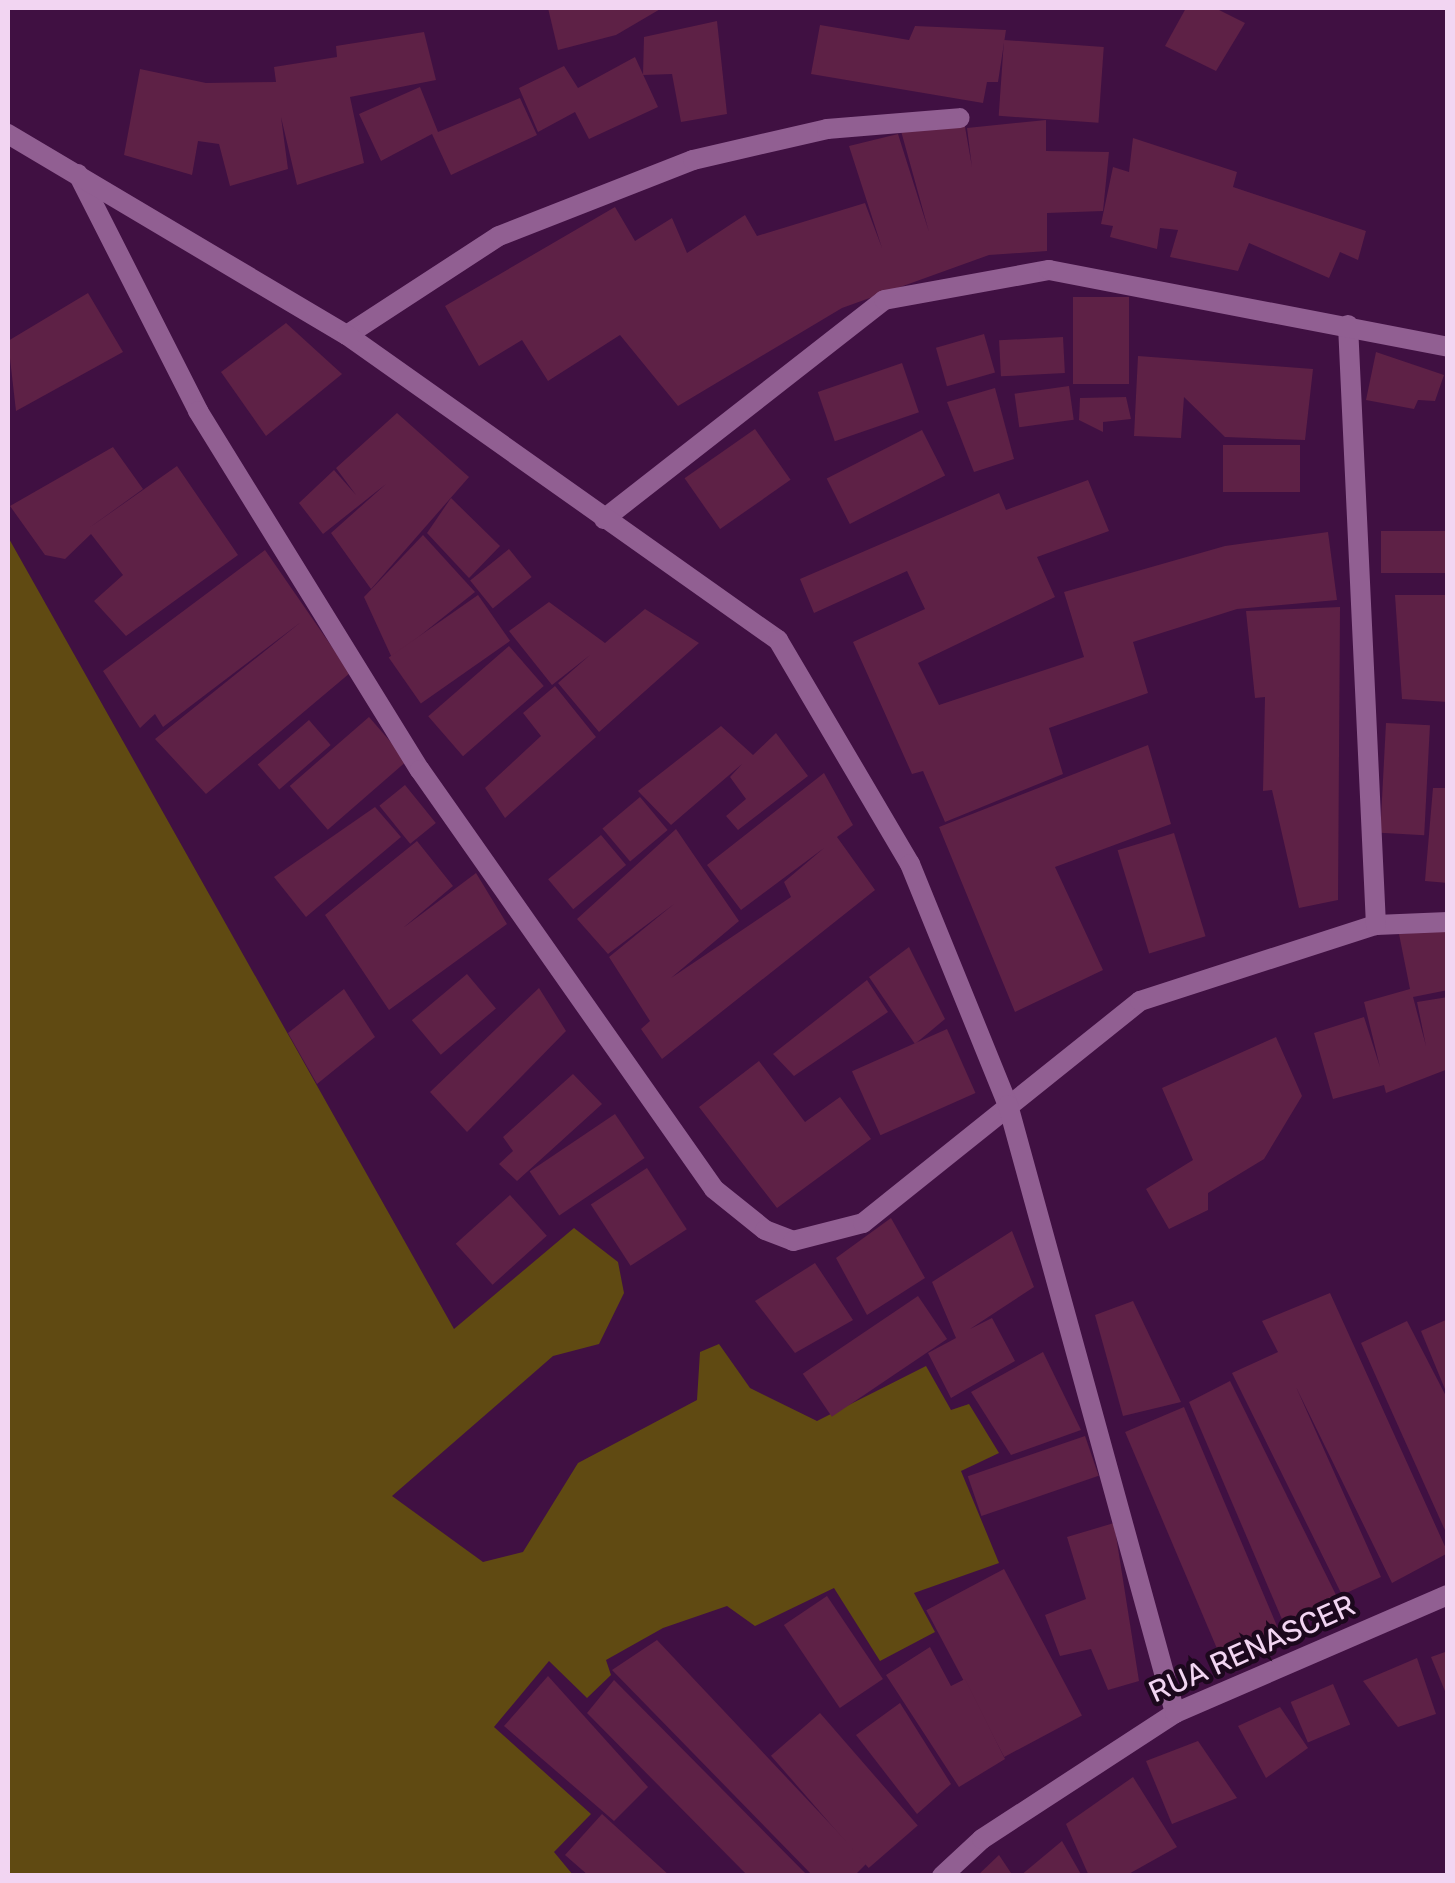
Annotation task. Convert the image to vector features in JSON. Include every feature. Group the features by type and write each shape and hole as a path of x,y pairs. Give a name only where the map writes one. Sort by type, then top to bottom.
{"street":[{"path":"348,336 499,236 694,160 828,129 960,118"},
{"path":"8,134 348,336 778,640 910,864 1008,1106 1175,1713"},
{"path":"78,174 198,410 307,591 714,1189 765,1230 824,1239 863,1223 1140,1001 1376,925 1448,922"},
{"path":"604,518 884,300 1048,270 1448,346"},
{"path":"1348,324 1376,925"},
{"name":"RUA RENASCER","path":"942,1876 982,1839 1175,1713 1448,1596"}],"shaded area":[{"path":"8,537 454,1329 574,1228 618,1262 624,1293 599,1344 553,1356 392,1496 483,1562 523,1552 578,1463 697,1400 700,1352 719,1344 750,1388 817,1421 926,1366 951,1410 969,1404 999,1453 961,1471 999,1563 914,1593 935,1632 880,1661 834,1588 755,1626 727,1606 663,1628 606,1660 611,1675 587,1698 549,1661 494,1727 591,1814 554,1852 573,1875 8,1875"}],"building":[{"path":"548,8 662,8 616,35 558,50"},
{"path":"1186,8 1215,8 1245,23 1216,71 1165,46"},
{"path":"717,21 727,114 681,122 672,74 643,75 644,37"},
{"path":"820,25 909,40 915,26 1006,30 998,82 987,82 983,103 811,74"},
{"path":"424,32 436,80 350,97 364,163 297,185 281,117 288,169 230,186 219,144 198,141 192,175 124,155 140,69 206,83 276,82 274,67 337,57 336,46"},
{"path":"1004,40 1104,47 1098,123 999,116"},
{"path":"635,57 658,107 589,139 575,112 538,132 519,88 564,66 578,88"},
{"path":"420,87 438,132 520,98 537,135 451,175 432,134 381,161 359,114"},
{"path":"1046,120 1046,151 1109,152 1103,211 1047,213 1047,251 989,255 842,308 678,406 620,335 548,381 522,340 479,366 445,306 615,207 635,241 672,218 687,253 745,215 757,236 865,203 882,248 849,146 898,134 929,232 901,131 964,121 972,167 967,128"},
{"path":"1133,138 1237,172 1233,187 1366,231 1358,260 1340,252 1329,278 1249,243 1238,271 1170,257 1178,230 1160,228 1157,249 1110,237 1113,226 1101,224 1113,167 1129,172"},
{"path":"88,293 123,352 16,411 8,341"},
{"path":"1073,297 1129,297 1129,384 1073,384"},
{"path":"286,323 342,374 266,436 221,372"},
{"path":"984,334 995,372 947,386 936,348"},
{"path":"1063,337 1065,373 1001,376 999,340"},
{"path":"1376,352 1444,375 1435,401 1418,400 1414,409 1366,400"},
{"path":"1138,356 1313,369 1305,440 1225,437 1184,397 1181,438 1134,436"},
{"path":"902,363 919,412 835,441 818,392"},
{"path":"1069,386 1074,420 1019,427 1015,394"},
{"path":"995,388 1014,459 974,472 947,402"},
{"path":"1126,397 1131,419 1103,422 1103,432 1079,420 1080,398"},
{"path":"397,413 469,477 371,589 331,533 386,484 323,534 299,503 334,470 356,495 336,468"},
{"path":"755,429 791,480 720,529 685,478"},
{"path":"922,430 945,475 850,524 827,479"},
{"path":"1223,445 1300,445 1300,492 1223,492"},
{"path":"113,447 143,489 89,528 177,466 238,555 126,636 94,601 123,575 91,534 65,559 45,555 10,506"},
{"path":"1088,480 1109,531 1037,557 1055,597 918,663 939,705 1084,657 1064,592 1225,546 1328,532 1337,600 1237,609 1133,642 1148,693 1049,728 1063,774 945,822 923,771 912,774 853,642 925,609 907,571 814,613 800,579 999,493 1006,510"},
{"path":"451,498 500,546 469,578 427,533"},
{"path":"1381,531 1448,531 1448,573 1381,573"},
{"path":"423,535 475,592 392,658 364,597"},
{"path":"509,549 532,577 493,608 470,580"},
{"path":"265,550 350,673 206,794 155,739 301,622 163,727 155,714 140,728 103,671"},
{"path":"478,595 510,641 421,703 389,658"},
{"path":"1395,595 1447,595 1448,702 1402,699"},
{"path":"549,602 605,643 645,609 699,643 599,732 558,683 590,655 552,685 509,631"},
{"path":"1340,607 1338,900 1299,908 1272,790 1263,791 1265,697 1255,698 1246,611"},
{"path":"509,646 544,686 463,756 428,716"},
{"path":"555,686 596,737 505,818 485,788 541,736 523,713"},
{"path":"369,717 407,761 328,830 290,786"},
{"path":"309,720 331,745 279,790 258,765"},
{"path":"1386,723 1430,725 1424,835 1380,833"},
{"path":"721,726 753,755 776,733 808,776 738,830 726,816 746,799 730,777 742,764 671,825 638,791"},
{"path":"1148,745 1171,824 1055,867 1103,970 1015,1012 939,827"},
{"path":"824,773 853,825 837,837 875,890 662,1059 641,1029 650,1021 609,957 674,904 608,954 577,919 676,829 739,921 671,978 791,897 784,882 824,848 741,910 707,865"},
{"path":"405,785 436,823 410,844 379,806"},
{"path":"1433,788 1448,788 1448,883 1425,881"},
{"path":"640,797 668,830 630,861 602,828"},
{"path":"375,807 401,837 306,917 274,877"},
{"path":"1174,833 1206,936 1149,954 1118,850"},
{"path":"601,835 626,865 573,909 548,879"},
{"path":"417,841 453,886 403,928 476,873 507,924 389,1010 325,915"},
{"path":"1448,930 1448,990 1413,997 1426,1046 1417,1002 1448,997 1448,1069 1386,1093 1384,1085 1333,1099 1314,1033 1364,1017 1380,1067 1364,1002 1410,989 1399,934"},
{"path":"909,947 945,1019 915,1044 869,977"},
{"path":"467,974 496,1008 441,1055 412,1020"},
{"path":"867,980 888,1012 794,1076 773,1054"},
{"path":"539,988 566,1031 467,1132 430,1092"},
{"path":"344,989 375,1037 317,1084 288,1033"},
{"path":"947,1029 975,1093 880,1135 852,1071"},
{"path":"1276,1037 1302,1096 1264,1159 1208,1193 1208,1210 1169,1229 1146,1189 1193,1160 1162,1088"},
{"path":"759,1061 805,1122 840,1097 871,1139 777,1208 699,1107"},
{"path":"573,1074 602,1104 517,1181 499,1164 513,1151 503,1137"},
{"path":"615,1114 645,1158 559,1216 530,1172"},
{"path":"647,1168 687,1229 631,1266 591,1204"},
{"path":"510,1195 547,1236 493,1285 456,1244"},
{"path":"891,1218 925,1278 867,1315 836,1258"},
{"path":"1012,1231 1034,1287 970,1329 992,1318 1015,1361 951,1398 928,1353 956,1338 932,1282"},
{"path":"815,1263 853,1320 795,1353 755,1301"},
{"path":"1330,1293 1448,1553 1392,1583 1296,1387 1381,1577 1342,1595 1232,1373 1278,1352 1262,1321"},
{"path":"918,1296 947,1339 832,1417 803,1374"},
{"path":"1133,1301 1181,1402 1123,1416 1095,1315"},
{"path":"1448,1319 1448,1394 1447,1394 1421,1331"},
{"path":"1407,1321 1448,1400 1448,1537 1361,1343"},
{"path":"1043,1352 1081,1430 1011,1455 971,1392"},
{"path":"1230,1381 1338,1599 1284,1624 1189,1402"},
{"path":"1184,1407 1279,1631 1220,1656 1125,1432"},
{"path":"1085,1436 1099,1476 981,1516 968,1476"},
{"path":"1114,1523 1139,1681 1108,1690 1091,1649 1060,1656 1045,1615 1086,1599 1067,1537"},
{"path":"1004,1569 1082,1716 1004,1757 926,1610"},
{"path":"827,1596 883,1679 840,1708 784,1625"},
{"path":"657,1640 867,1863 854,1876 813,1876 612,1670"},
{"path":"930,1647 951,1686 965,1679 1005,1759 959,1787 886,1675"},
{"path":"1448,1651 1448,1696 1447,1696 1431,1657"},
{"path":"1417,1658 1436,1714 1398,1727 1363,1681"},
{"path":"548,1676 648,1787 614,1821 504,1726"},
{"path":"614,1680 808,1876 748,1876 587,1713"},
{"path":"1333,1684 1350,1725 1308,1742 1291,1702"},
{"path":"900,1703 951,1784 917,1814 856,1735"},
{"path":"1280,1707 1308,1748 1266,1778 1238,1726"},
{"path":"820,1713 918,1825 869,1868 771,1756"},
{"path":"1198,1741 1237,1798 1172,1824 1146,1761"},
{"path":"1133,1777 1177,1847 1125,1876 1089,1876 1066,1824"},
{"path":"602,1814 670,1876 589,1876 565,1855"},
{"path":"1062,1841 1082,1876 1020,1876"},
{"path":"999,1855 1013,1876 977,1876"}]}
